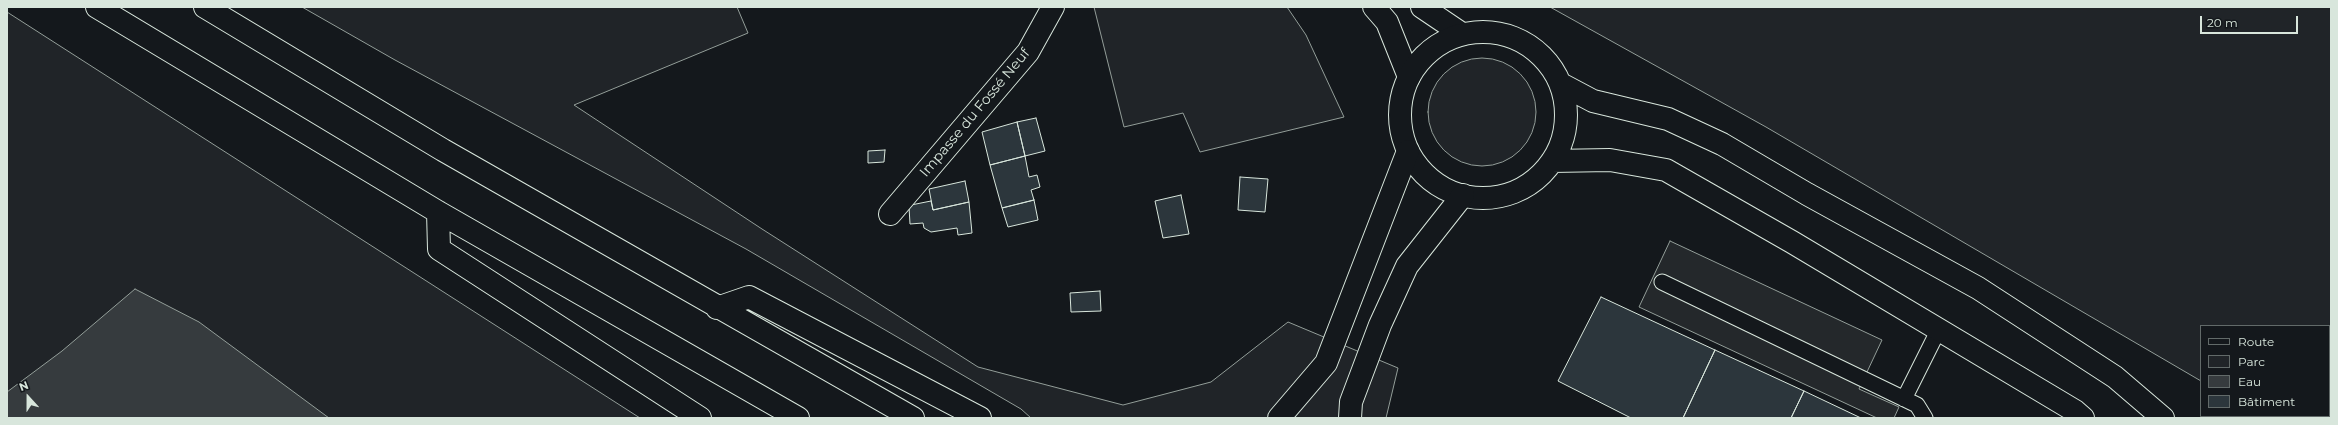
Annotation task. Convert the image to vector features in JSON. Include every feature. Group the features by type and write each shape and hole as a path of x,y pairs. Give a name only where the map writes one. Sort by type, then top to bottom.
{"main road":[{"path":"98,7 438,212 798,418"},
{"path":"205,7 443,150 717,308 913,418"},
{"name":"Impasse du Fossé Neuf","path":"890,214 1028,52 1053,7"},
{"path":"1374,7 1386,22 1409,77"},
{"path":"1422,7 1462,34"},
{"path":"1486,31 1510,36 1531,46 1549,63 1561,84 1566,110 1563,137 1552,161 1535,180 1513,192 1488,198 1463,195 1440,186 1422,171 1408,151 1401,127 1401,102 1409,77 1422,58 1440,44 1462,34 1486,31"},
{"path":"1561,84 1593,101 1668,119 1722,144 1807,194 1978,288 2115,377 2163,418"},
{"path":"1280,418 1326,363 1408,151"},
{"path":"1552,161 1610,160 1666,170 1939,329 2083,418"},
{"path":"1350,418 1351,402 1377,332 1408,266 1463,195"},
{"path":"438,212 439,249 700,418"},
{"path":"717,308 749,297 980,418"}],"lane":[{"path":"1662,282 1917,405 1925,418"},
{"path":"1904,399 1939,329"}],"green space":[{"path":"302,7 737,7 748,33 574,105 762,229 978,367 1123,405 1211,382 1288,322 1398,368 1386,418 1031,418 1021,409 746,249 395,60"},
{"path":"1094,7 1287,7 1306,35 1344,117 1200,152 1183,113 1124,127"},
{"path":"1550,7 2331,7 2331,418 2224,418 2330,417 2330,325 2200,325 2200,380 1766,127"},
{"path":"7,12 640,418 7,418"},
{"path":"1482,58 1503,62 1520,74 1532,91 1536,112 1532,133 1520,150 1503,162 1482,166 1461,162 1444,150 1432,133 1428,112 1432,91 1444,74 1461,62"}],"shaded area":[{"path":"1670,241 1882,340 1859,389 1899,407 1894,418 1877,418 1639,307"}],"water":[{"path":"135,289 199,322 329,418 7,418 7,392 62,351"}],"building":[{"path":"1036,118 1045,151 1025,156 1017,122"},
{"path":"1017,122 1025,156 990,165 982,132"},
{"path":"885,150 884,162 868,163 868,151"},
{"path":"1025,156 1029,177 1037,175 1040,187 1031,190 1034,200 1002,208 990,165"},
{"path":"1240,177 1268,179 1265,212 1238,210"},
{"path":"965,181 969,202 933,210 929,189"},
{"path":"1181,195 1189,234 1163,238 1155,201"},
{"path":"1034,200 1038,220 1008,227 1002,208"},
{"path":"931,201 933,210 969,202 972,233 958,235 957,228 931,232 924,228 923,223 910,224 909,207 911,205"},
{"path":"1100,291 1101,311 1071,312 1070,293"},
{"path":"1601,297 1715,350 1683,418 1631,418 1558,381"},
{"path":"1715,350 1804,391 1791,418 1683,418"},
{"path":"1804,391 1861,418 1791,418"}]}
